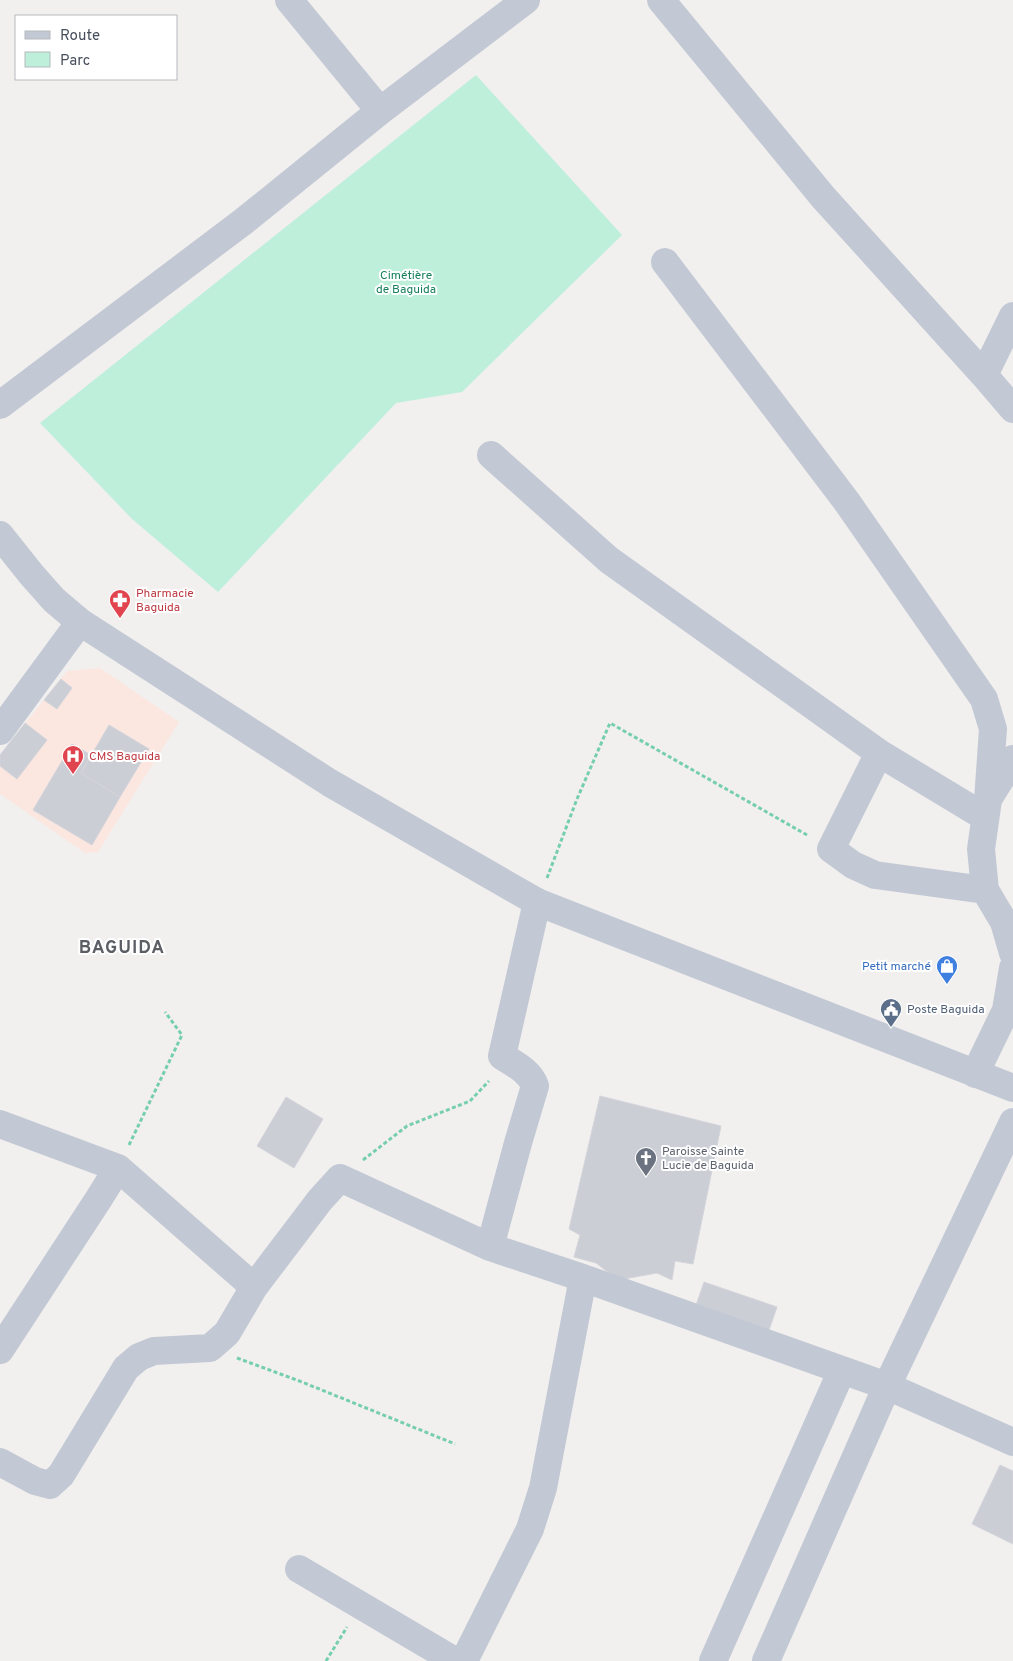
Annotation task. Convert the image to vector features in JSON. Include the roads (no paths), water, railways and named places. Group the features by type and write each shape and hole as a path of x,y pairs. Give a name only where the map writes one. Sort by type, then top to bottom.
{"street":[{"path":"289,0 380,111"},
{"path":"0,405 236,227 380,111 526,0"},
{"path":"661,0 823,196 1013,409"},
{"path":"665,262 847,502 984,698 993,729 981,849 985,890 1004,922 1013,953"},
{"path":"984,375 1013,316"},
{"path":"490,455 609,560 879,753 986,808"},
{"path":"0,535 54,600 80,622 330,783 538,902 1013,1088"},
{"path":"0,731 80,622"},
{"path":"879,753 831,849 853,865 875,875 985,890"},
{"path":"986,808 1013,759"},
{"path":"490,1248 535,1086 526,1072 502,1056 538,902"},
{"path":"975,1074 1006,1010 1013,968"},
{"path":"766,1661 887,1386 1013,1122"},
{"path":"0,1124 118,1168 254,1287"},
{"path":"0,1350 118,1168"},
{"path":"0,1462 35,1481 50,1485 61,1475 126,1368 139,1357 154,1351 210,1348 227,1333 254,1287 320,1200 340,1178 490,1248 583,1278 887,1386 1013,1442"},
{"path":"464,1661 530,1529 543,1488 583,1278"},
{"path":"713,1661 842,1370"},
{"path":"299,1569 455,1661"}],"place":[{"name":"Pharmacie Baguida","path":"120,619"},
{"name":"CMS Baguida","path":"73,775"},
{"name":"Petit marché","path":"947,985"},
{"name":"Poste Baguida","path":"891,1028"},
{"name":"Paroisse Sainte Lucie de Baguida","path":"646,1177"}],"district":[{"name":"BAGUIDA","path":"122,947"}],"park label":[{"name":"Cimétière de Baguida","path":"406,282"}]}
